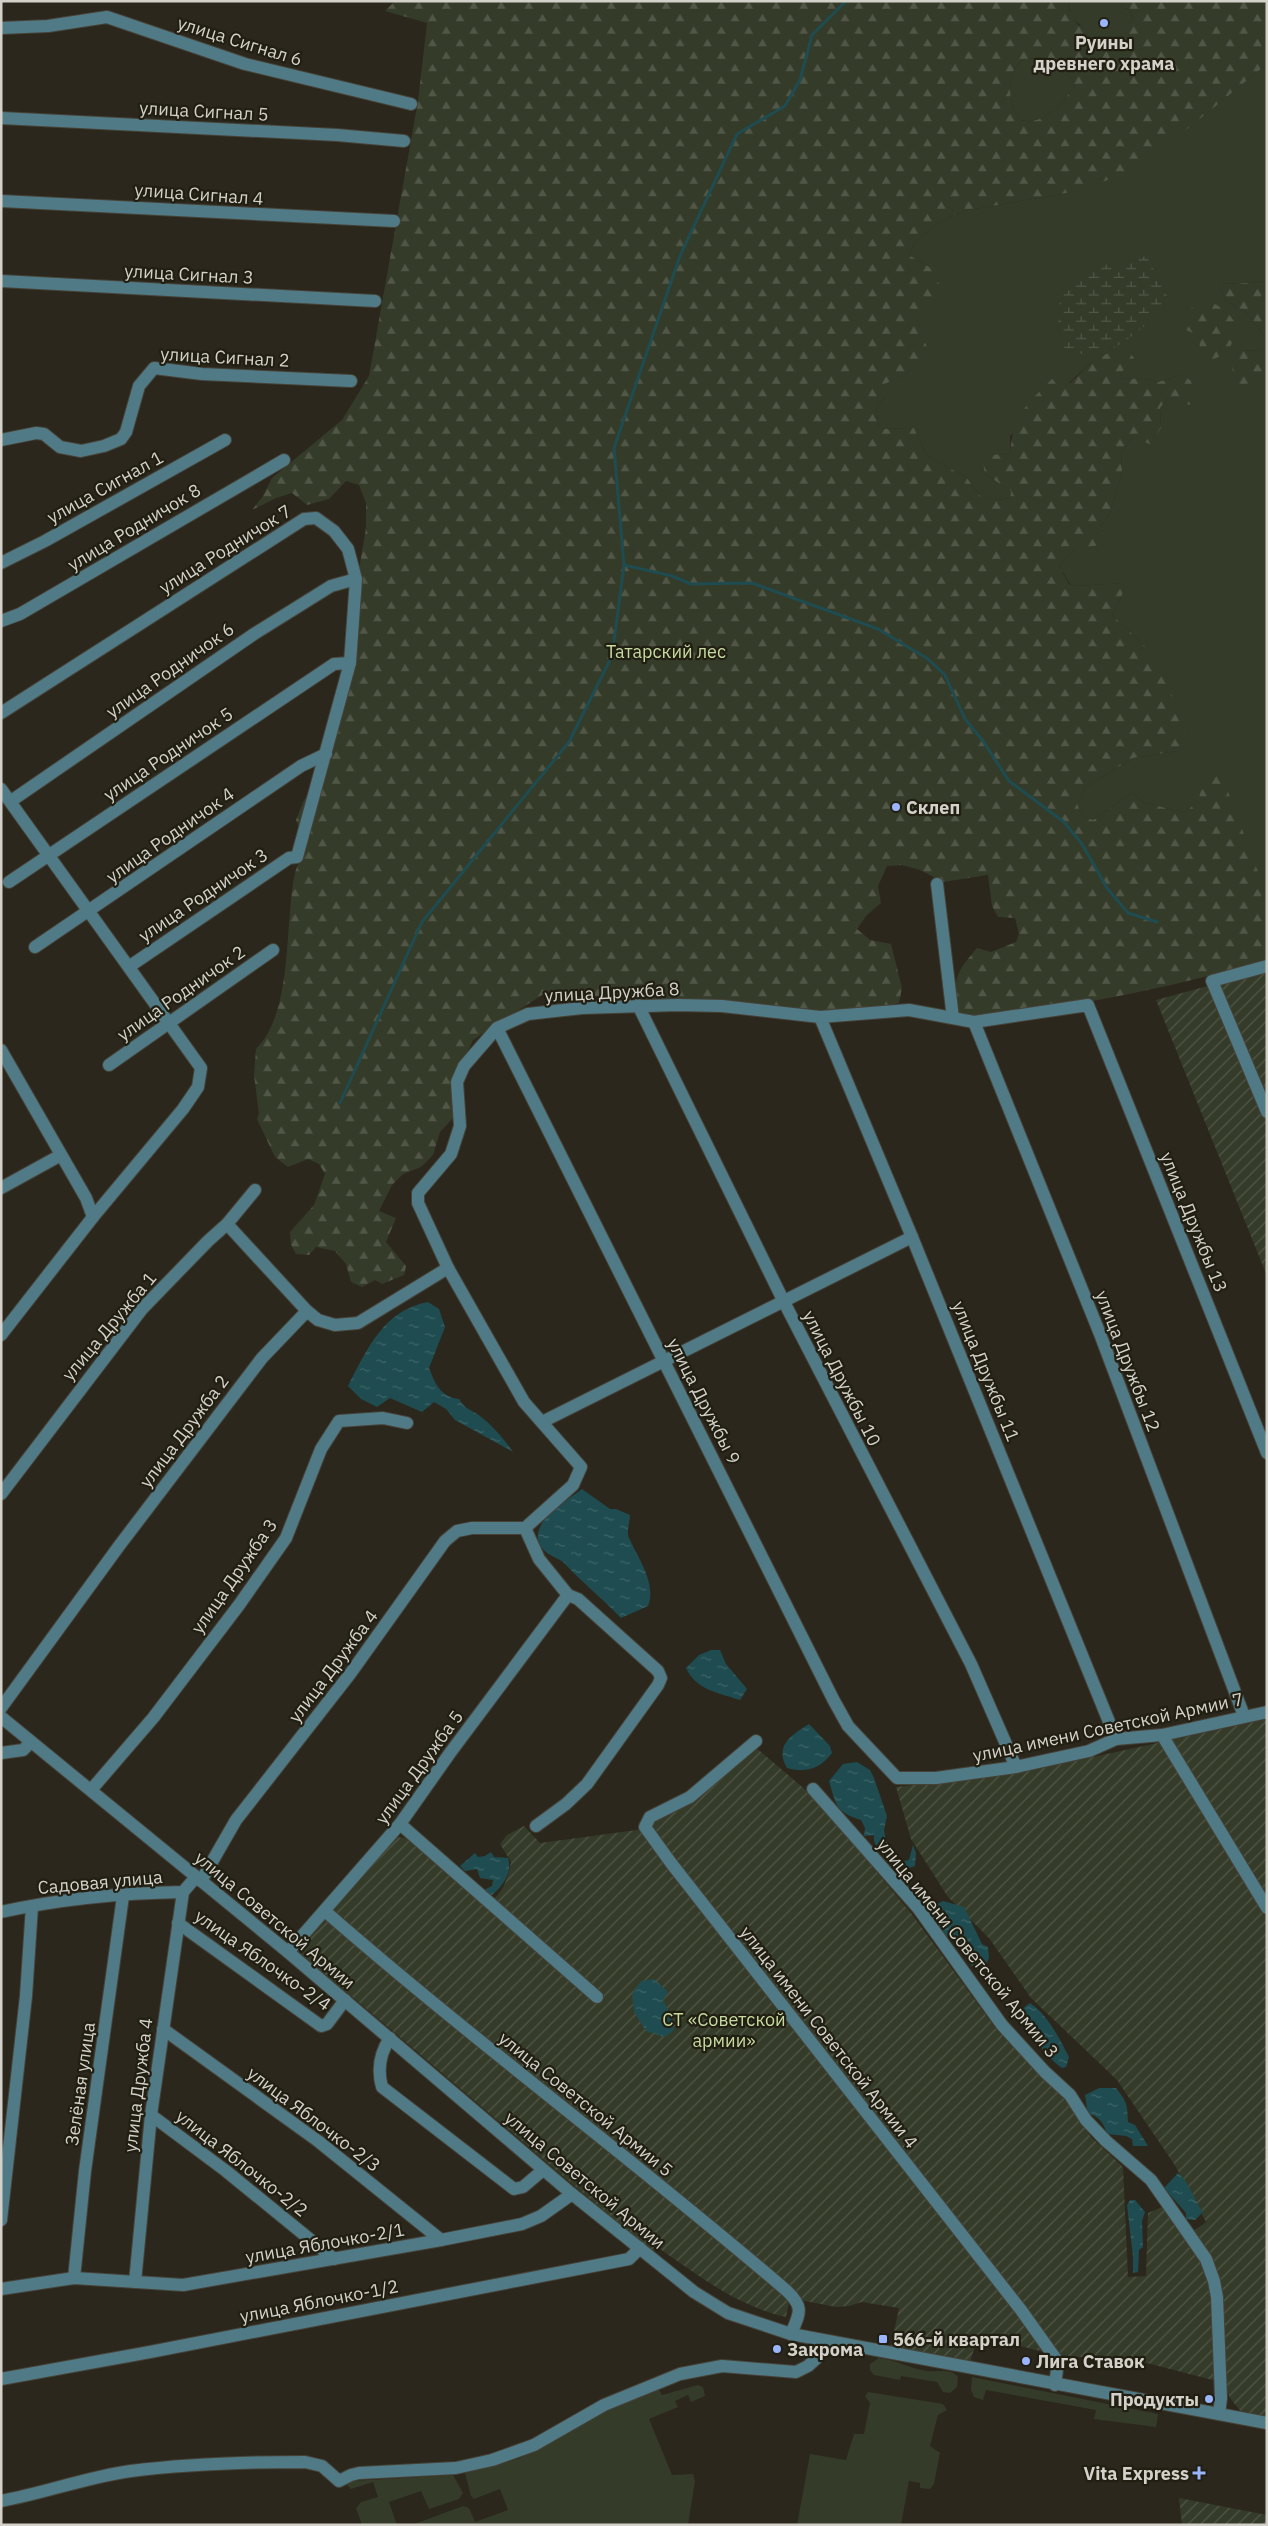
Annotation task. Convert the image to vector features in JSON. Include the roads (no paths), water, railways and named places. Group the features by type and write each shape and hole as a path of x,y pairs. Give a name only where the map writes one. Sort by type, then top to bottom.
{"street":[{"name":"улица Сигнал 6","path":"1,28 48,26 108,17 245,64 411,104"},
{"name":"улица Сигнал 5","path":"1,118 337,135 404,141"},
{"name":"улица Сигнал 4","path":"1,200 394,221"},
{"name":"улица Сигнал 3","path":"1,281 375,302"},
{"name":"улица Сигнал 2","path":"1,440 36,433 44,434 60,447 81,450 104,446 121,439 126,432 139,386 154,368 202,374 351,381"},
{"name":"улица Сигнал 1","path":"1,563 45,541 225,440"},
{"name":"улица Родничок 8","path":"1,621 28,610 284,460"},
{"name":"улица Родничок 7","path":"1,712 304,519 316,518 334,531 348,549 356,579 350,663 297,857"},
{"name":"улица Родничок 6","path":"11,802 254,634 331,586 356,579"},
{"name":"улица Родничок 5","path":"9,882 334,664 350,663"},
{"name":"улица Родничок 4","path":"35,947 301,766 326,754"},
{"path":"1,789 130,966 201,1068 198,1086 183,1109 93,1217 1,1334"},
{"name":"улица Родничок 3","path":"130,966 289,858 297,857"},
{"path":"937,884 953,1018"},
{"name":"улица Родничок 2","path":"108,1065 273,950"},
{"path":"1267,966 1212,981 1267,1112"},
{"name":"улица Дружба 8","path":"525,1528 573,1486 581,1467 524,1402 448,1268 418,1203 418,1193 451,1154 460,1126 457,1082 464,1066 497,1028 528,1014 638,1004 722,1006 820,1017 910,1010 974,1022 1088,1005"},
{"name":"улица Дружбы 10","path":"638,1004 784,1302 970,1664 1016,1767"},
{"name":"улица Дружбы 13","path":"1088,1005 1267,1453"},
{"name":"улица Дружбы 11","path":"820,1017 912,1237 1116,1739"},
{"name":"улица Дружбы 12","path":"974,1022 1100,1334 1244,1716"},
{"name":"улица Дружбы 9","path":"497,1028 833,1699 848,1726 897,1778"},
{"path":"1,1050 86,1198 93,1217"},
{"path":"1,1188 61,1155"},
{"name":"улица Дружба 1","path":"1,1494 142,1309 227,1224 254,1190"},
{"path":"227,1224 307,1310 318,1320 335,1325 358,1323 448,1268"},
{"path":"542,1422 912,1237"},
{"name":"улица Дружба 2","path":"1,1708 119,1546 262,1358 307,1310"},
{"name":"улица Дружба 3","path":"91,1790 152,1718 238,1605 286,1538 321,1449 339,1421 383,1418 407,1423"},
{"name":"улица Дружба 4","path":"198,1879 236,1820 350,1674 446,1541 457,1531 472,1528 525,1528"},
{"path":"525,1528 539,1559 568,1595 578,1599 658,1672 660,1678 658,1685 587,1784 566,1804 536,1826"},
{"name":"улица Дружба 5","path":"288,1952 326,1912 400,1824 450,1753 568,1595"},
{"name":"улица имени Советской Армии 7","path":"897,1778 936,1778 1016,1767 1088,1751 1116,1739 1162,1735 1267,1712"},
{"name":"улица Советской Армии","path":"1,1717 288,1952 572,2194 694,2292 728,2313 791,2334 1055,2385 1267,2423"},
{"path":"1162,1735 1267,1908"},
{"name":"улица имени Советской Армии 4","path":"756,1741 690,1797 650,1817 645,1827 671,1863 1021,2310 1058,2362 1055,2385"},
{"path":"1,1753 23,1750 31,1742"},
{"name":"улица имени Советской Армии 3","path":"813,1789 918,1908 1002,2025 1070,2096 1086,2120 1151,2180 1206,2259 1214,2281 1217,2297 1221,2398 1219,2414"},
{"path":"400,1824 597,1997"},
{"name":"Садовая улица","path":"1,1912 32,1906 123,1896 183,1892 198,1879"},
{"name":"улица Дружба 4","path":"135,2282 151,2115 183,1892"},
{"name":"Зелёная улица","path":"74,2278 87,2161 123,1896"},
{"path":"1,2220 26,1996 32,1906"},
{"name":"улица Советской Армии 5","path":"326,1912 409,1984 726,2238 787,2290 797,2300 800,2310 791,2334"},
{"name":"улица Яблочко-2/4","path":"178,1923 321,2026 327,2024 345,2000"},
{"name":"улица Яблочко-2/3","path":"163,2029 318,2141 441,2240"},
{"path":"390,2038 381,2051 380,2077 382,2087 514,2189 523,2187 544,2170"},
{"name":"улица Яблочко-2/2","path":"151,2115 233,2177 334,2259"},
{"name":"улица Яблочко-2/1","path":"1,2289 74,2278 184,2285 522,2224 541,2216 572,2194"},
{"name":"улица Яблочко-1/2","path":"1,2379 620,2261 629,2259 640,2248"},
{"path":"1,2501 131,2471 266,2462 305,2462 322,2466 339,2481 351,2474 359,2473 456,2468 492,2460 534,2445 604,2405 680,2374 722,2366 796,2372 808,2366 818,2357 826,2341"}],"water":[{"path":"428,1302 439,1309 445,1327 429,1368 436,1384 443,1393 459,1399 461,1403 485,1420 513,1452 455,1420 446,1409 434,1402 422,1412 390,1398 377,1407 361,1399 348,1386 370,1345 388,1322 413,1306"},
{"path":"582,1489 610,1509 616,1509 630,1515 628,1536 645,1571 650,1589 650,1598 648,1606 621,1618 563,1562 544,1550 538,1538 539,1529 551,1513"},
{"path":"711,1650 720,1650 726,1664 747,1689 740,1700 709,1690 690,1675 686,1668 699,1655"},
{"path":"809,1724 830,1746 832,1753 823,1763 806,1770 787,1768 782,1753 786,1742 796,1732"},
{"path":"857,1762 870,1770 874,1778 887,1816 884,1830 886,1841 896,1852 900,1862 909,1860 913,1845 916,1853 915,1866 903,1870 896,1867 876,1844 874,1835 864,1836 865,1828 861,1820 846,1814 835,1801 829,1781 843,1764"},
{"path":"491,1852 494,1857 508,1858 509,1869 506,1879 499,1888 492,1895 487,1895 484,1890 492,1886 493,1880 480,1878 477,1869 465,1871 460,1866 475,1853 478,1857 485,1856"},
{"path":"943,1901 964,1907 982,1944 988,1947 989,1957 986,1966 976,1969 970,1964 969,1956 959,1949 961,1942 958,1938 947,1937 929,1915 934,1906"},
{"path":"654,1979 668,1992 663,2000 671,2016 674,2030 665,2037 646,2031 634,2012 632,1994 641,1981"},
{"path":"1030,2003 1048,2020 1057,2035 1069,2057 1066,2067 1062,2068 1056,2064 1036,2042 1023,2016 1022,2009"},
{"path":"1099,2088 1116,2088 1126,2104 1128,2122 1135,2125 1148,2146 1133,2146 1132,2139 1126,2136 1107,2134 1100,2121 1095,2116 1088,2114 1085,2095"},
{"path":"1178,2173 1186,2182 1203,2212 1195,2220 1186,2219 1186,2213 1164,2188"},
{"path":"1130,2200 1135,2200 1145,2212 1142,2221 1143,2247 1139,2250 1138,2272 1133,2273 1127,2205"}],"waterway":[{"path":"846,1 812,35 800,80 785,106 737,134 680,256 614,448 624,565 672,576 691,584 752,583 878,629 928,659 945,675 965,719 983,741 1009,781 1064,822 1082,844 1107,888 1128,913 1157,922"},
{"path":"340,1103 422,922 569,742 612,656 624,565"}],"place":[{"name":"Руины древнего храма","path":"1104,23"},
{"name":"Склеп","path":"896,807"},
{"name":"566-й квартал","path":"883,2339"},
{"name":"Закрома","path":"777,2349"},
{"name":"Лига Ставок","path":"1026,2361"},
{"name":"Продукты","path":"1209,2399"},
{"name":"Vita Express","path":"1199,2473"}],"park label":[{"name":"Татарский лес","path":"666,651"},
{"name":"СТ «Советской армии»","path":"724,2029"}]}
